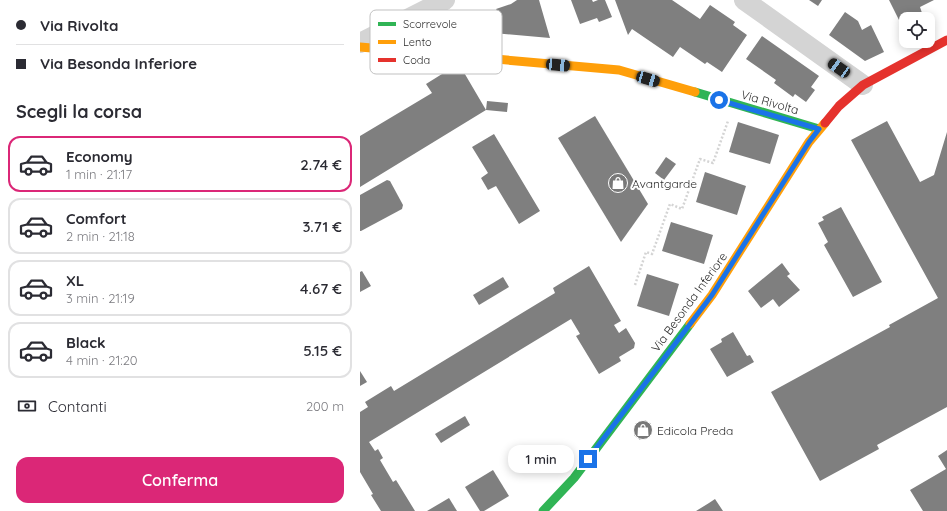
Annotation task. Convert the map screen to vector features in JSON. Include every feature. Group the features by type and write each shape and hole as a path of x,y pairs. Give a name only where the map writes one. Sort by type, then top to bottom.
{"street":[{"path":"424,10 444,0"},
{"path":"744,0 863,85"},
{"path":"360,43 370,38"},
{"name":"Via Besonda Inferiore","path":"543,511 574,478 712,295 809,142 819,129 839,106 863,85 947,40"},
{"name":"Via Rivolta","path":"360,47 370,48"},
{"name":"Via Rivolta","path":"502,60 619,70 819,129"}],"path":[{"path":"635,285 646,252 652,254 670,204 682,208 700,159 713,163 734,104"}],"building":[{"path":"517,0 539,0 550,38 502,34 502,10 496,9 511,4"},
{"path":"571,0 592,0 593,2 605,0 612,17 599,22 597,18 580,24"},
{"path":"615,0 672,0 700,19 710,5 735,22 733,25 747,35 722,72 707,62 705,64 680,47 673,57 632,29 628,35"},
{"path":"809,0 822,0 818,6"},
{"path":"889,0 934,0 920,7 922,12 899,12 899,20"},
{"path":"845,12 858,21 862,30 871,25 884,52 865,61 829,35"},
{"path":"762,36 819,76 811,87 815,90 806,102 795,94 793,97 774,83 776,80 746,59"},
{"path":"442,74 465,74 486,110 360,187 360,136 432,93 426,84"},
{"path":"487,101 508,103 507,112 486,110"},
{"path":"595,116 648,204 621,242 558,138"},
{"path":"887,121 920,182 934,175 947,132 947,407 877,445 879,449 820,481 771,392 890,327 889,325 938,298 851,140"},
{"path":"738,122 779,135 770,164 729,152"},
{"path":"494,134 540,211 519,224 496,186 488,190 481,178 488,173 472,147"},
{"path":"666,157 676,164 664,180 655,173"},
{"path":"705,172 746,186 737,215 696,202"},
{"path":"387,180 390,181 403,205 402,209 360,231 360,195"},
{"path":"841,207 882,282 853,297 824,245 828,242 818,223 824,220 822,217"},
{"path":"671,222 713,235 704,264 662,251"},
{"path":"782,263 790,274 787,276 800,290 779,307 773,299 761,308 748,291"},
{"path":"589,266 621,321 614,325 619,333 626,328 635,343 634,348 619,357 621,361 599,374 576,336 580,334 571,319 369,442 375,451 378,449 383,458 380,460 393,482 396,480 415,511 381,511 371,495 373,494 360,472 360,412 368,407 365,402 391,386 394,391 555,293 553,288"},
{"path":"362,271 371,286 360,292 360,272"},
{"path":"647,274 679,284 669,316 637,306"},
{"path":"503,277 509,287 479,305 473,295"},
{"path":"733,332 747,356 750,355 754,362 727,377 710,349 722,342 721,339"},
{"path":"360,371 367,382 360,386"},
{"path":"465,416 470,425 441,443 435,434"},
{"name":"Edicola Preda","path":"645,420 651,424 640,440 634,435"},
{"path":"947,450 947,511 923,511 910,490 946,469 938,456"},
{"path":"493,470 509,496 484,511 480,511 465,487"},
{"path":"449,498 457,511 427,511"},
{"path":"715,499 723,511 696,511 709,503"}],"traffic: fast":[{"path":"695,92 819,129"},
{"path":"543,511 574,478 690,324"}],"traffic: slow":[{"path":"360,47 370,48"},
{"path":"502,60 619,70 695,92"},
{"path":"690,324 712,295 809,142 825,123"}],"traffic: jam":[{"path":"825,123 839,106 863,85 947,40"}],"place":[{"name":"Avantgarde","path":"618,183"},
{"name":"Edicola Preda","path":"643,430"}],"route":[{"path":"588,459 712,295 809,142 819,129 719,100"}]}
